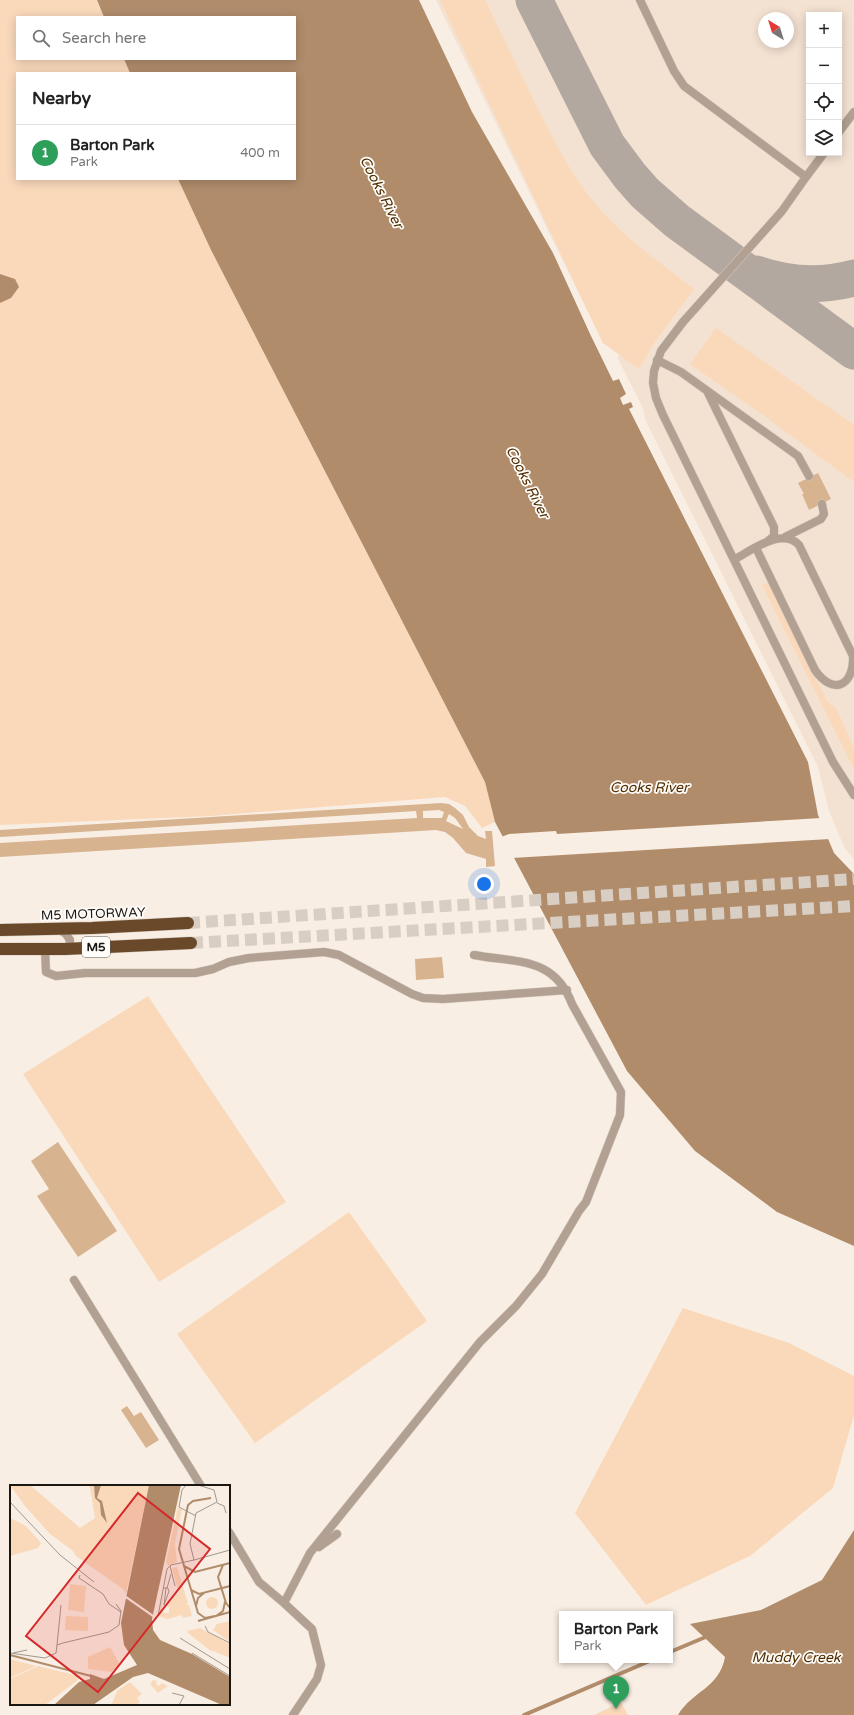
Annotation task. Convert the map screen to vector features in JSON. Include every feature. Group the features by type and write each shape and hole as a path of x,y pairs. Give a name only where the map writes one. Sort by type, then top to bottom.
{"highway":[{"name":"M5 MOTORWAY","path":"0,930 188,923"},
{"name":"M5","path":"0,949 65,949 191,943"}],"lane":[{"path":"640,0 674,71 684,86 806,177"},
{"path":"842,128 854,112"},
{"path":"822,156 782,211 683,322 661,351 654,371 653,383 656,398 833,762 854,795"},
{"path":"657,360 681,372 798,456 809,476"},
{"path":"703,388 711,398 774,527 774,536 767,542"},
{"path":"786,537 821,519 824,514 822,504"},
{"path":"735,559 767,542 779,537 786,537 795,541 802,552 852,656 853,668 851,675 842,683 836,685 826,682 815,670 756,548"},
{"path":"59,929 66,934 70,940 69,946 65,949"},
{"path":"45,949 46,972 56,976 85,973 194,974 229,962 249,958 324,952 339,955 396,986 423,998 443,999 567,990"},
{"path":"284,1602 310,1553 480,1342 516,1306 542,1274 579,1211 586,1202 620,1115 621,1092 572,1004 567,990 557,978 541,968 526,962 474,955"},
{"path":"74,1280 199,1485"},
{"path":"230,1534 259,1582 284,1602 312,1629 321,1665 317,1679 294,1715"},
{"path":"310,1553 337,1534"}],"shaded area":[{"path":"0,0 97,0 104,16 16,16 16,60 124,60 130,72 16,72 16,180 178,180 211,250 485,782 495,822 482,828 465,806 445,797 211,816 0,825"},
{"path":"436,0 854,0 854,859 845,849 829,811 818,767 645,419 643,408 618,359 619,354 603,343"},
{"path":"440,0 485,0 549,131 574,175 584,189 607,217 627,236 694,289 654,343 639,369 603,343"},
{"path":"716,328 854,425 854,482 770,420 690,364"},
{"path":"768,582 827,701 836,708 854,748 854,769 762,585"},
{"path":"148,996 286,1202 159,1282 23,1074"},
{"path":"349,1212 427,1321 255,1443 177,1334"},
{"path":"683,1308 789,1343 854,1376 854,1415 833,1488 750,1556 646,1605 575,1513"},
{"path":"621,1702 628,1715 594,1715"}],"water":[{"name":"Cooks River","path":"97,0 419,0 472,112 553,253 613,381 619,379 626,394 620,398 623,405 631,402 633,407 629,409 808,762 818,815 834,853 854,874 854,1246 777,1212 695,1151 627,1071 495,822 485,782 211,250 178,180 296,180 296,72 130,72 124,60 296,60 296,16 104,16"},
{"path":"0,274 15,279 19,287 11,298 0,303"},
{"name":"Muddy Creek","path":"854,1530 854,1715 678,1715 691,1700 717,1676 722,1668 725,1657 690,1624 761,1610 822,1580"}],"pier":[{"path":"821,818 830,839 512,858 501,837 509,834 556,831 557,834"}],"building":[{"path":"818,473 831,499 809,510 802,494 804,494 798,483"},
{"path":"441,803 449,804 463,815 469,827 478,836 486,839 485,831 492,831 495,866 486,867 486,859 466,853 453,838 445,832 436,830 0,857 0,843 417,818 416,811 0,837 0,830","holes":["439,810 444,812 442,818 423,818 423,811","449,814 455,818 463,829 446,821"]},
{"path":"442,957 444,978 416,980 415,959"},
{"path":"58,1142 117,1231 78,1257 37,1196 49,1189 31,1161"},
{"path":"127,1406 134,1416 141,1412 159,1440 146,1448 121,1410"}],"waterway":[{"path":"673,1651 708,1636"},
{"path":"524,1715 645,1663"}],"taxiway":[{"path":"534,0 607,145 630,176 645,193 677,221 854,351"},
{"path":"756,274 780,281 805,284 829,283 854,278"}],"tunnel":[{"path":"188,923 854,879"},
{"path":"191,943 854,906"}],"place":[{"name":"Barton Park","path":"616,1709"}]}
